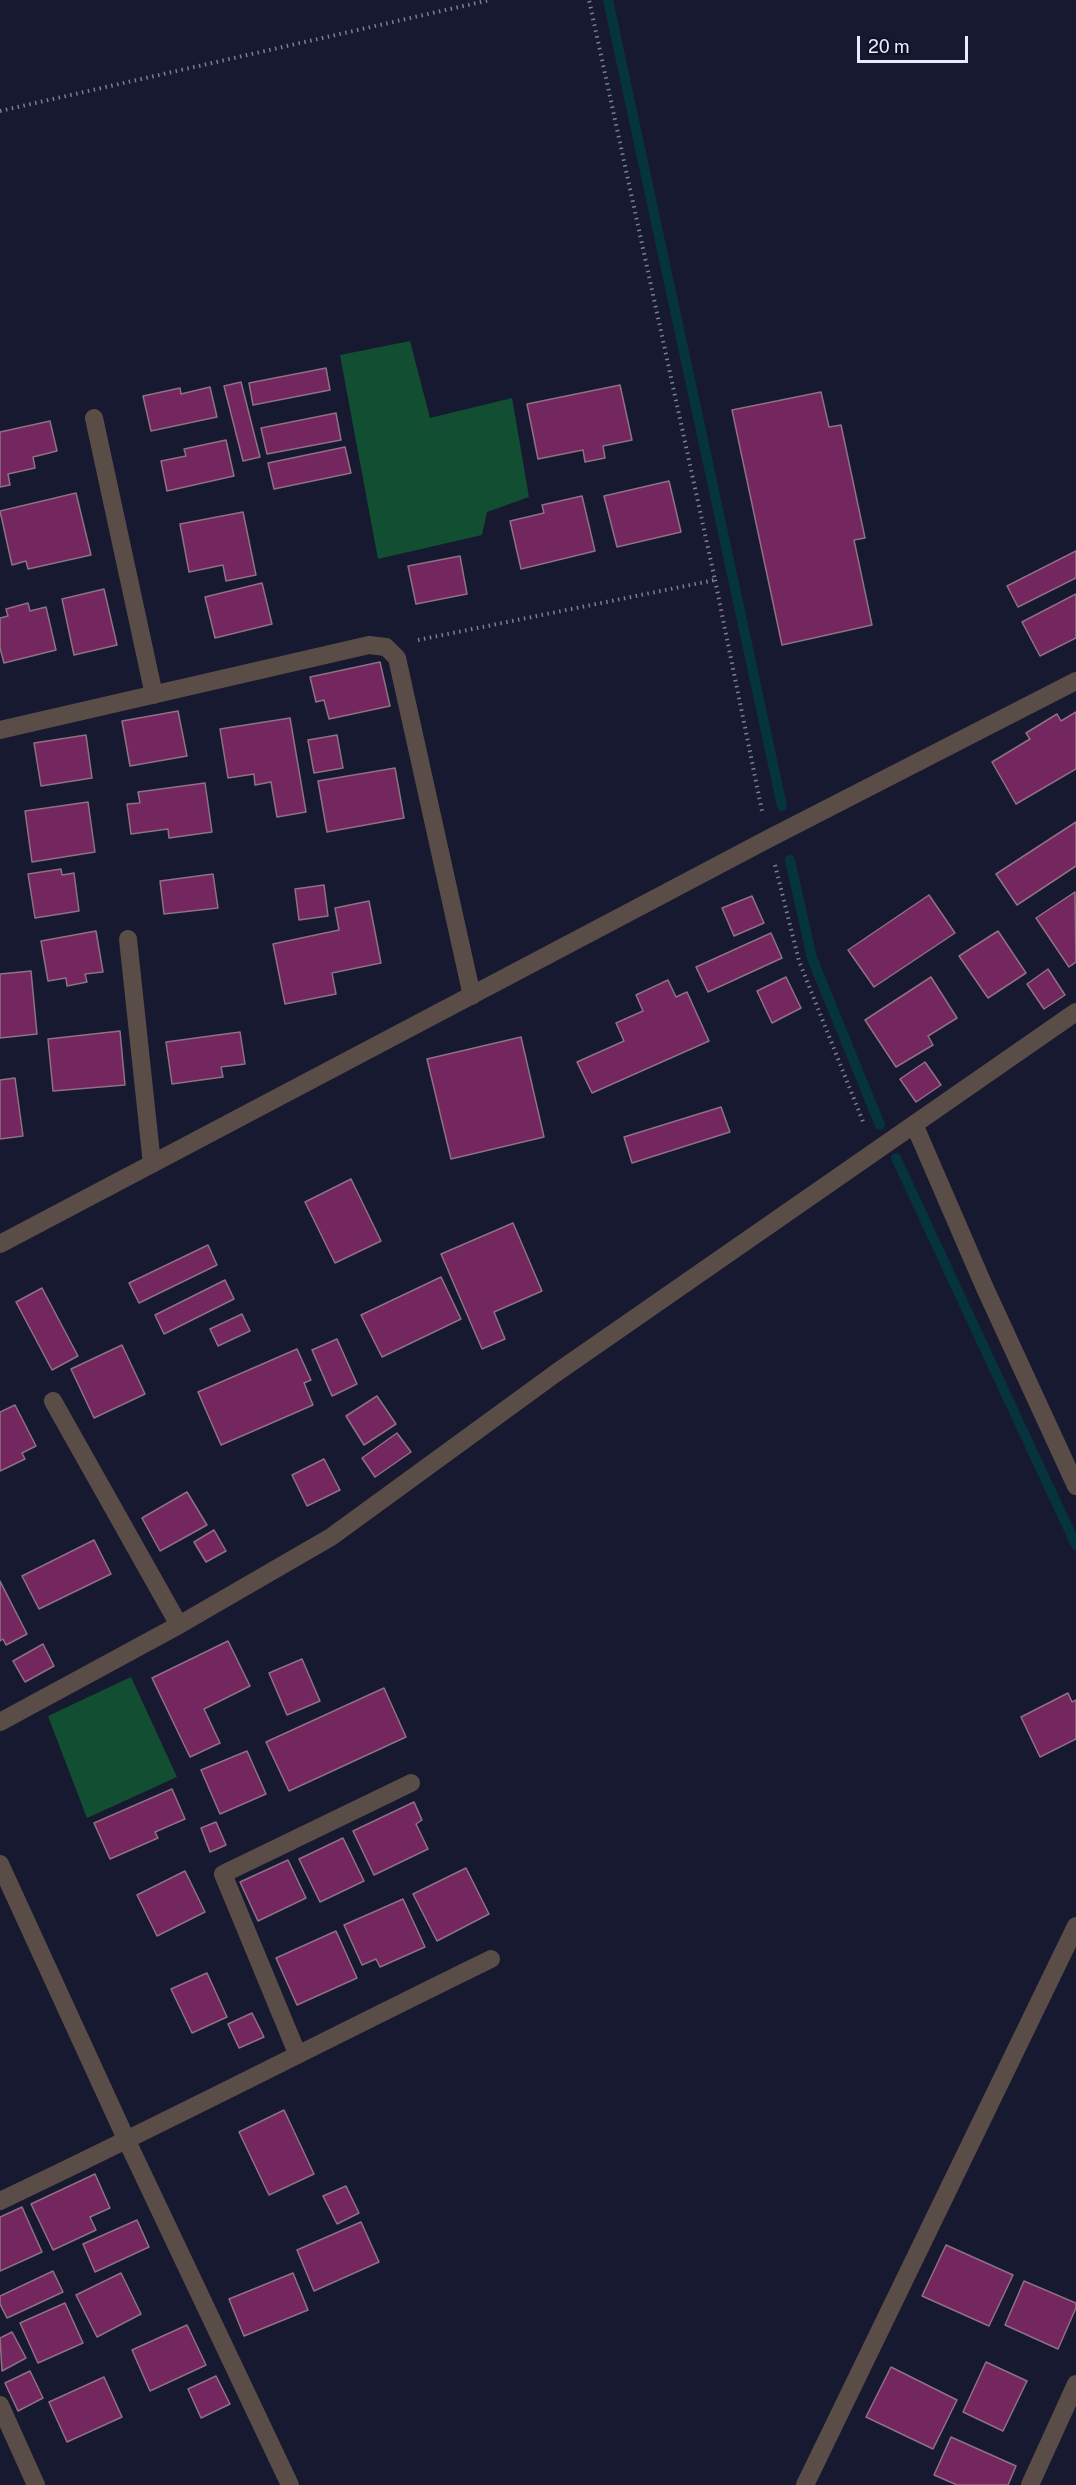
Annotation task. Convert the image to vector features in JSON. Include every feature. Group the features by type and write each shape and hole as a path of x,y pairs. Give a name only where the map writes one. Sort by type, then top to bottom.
{"street":[{"path":"94,418 154,695"},
{"path":"0,730 369,645 386,646 397,658 472,996"},
{"path":"0,1244 768,839 1076,681"},
{"path":"128,939 152,1164"},
{"path":"0,1722 179,1625 331,1537 556,1373 1076,1012"},
{"path":"914,1124 984,1286 1076,1486"},
{"path":"53,1401 179,1625"},
{"path":"297,2054 223,1874 411,1783"},
{"path":"0,1864 127,2141 290,2485"},
{"path":"807,2484 1076,1926"},
{"path":"0,2201 127,2141 491,1959"},
{"path":"1030,2485 1076,2384"},
{"path":"0,2405 36,2485"}],"path":[{"path":"0,111 490,0"},
{"path":"589,0 715,580 768,839 800,961 864,1123 877,1149"},
{"path":"386,646 715,580"}],"green space":[{"path":"410,341 430,418 512,398 529,497 487,512 482,535 378,559 340,355"},
{"path":"131,1677 177,1777 87,1818 48,1716"}],"building":[{"path":"326,368 330,390 253,405 249,383"},
{"path":"241,382 260,457 243,461 224,386"},
{"path":"620,385 632,440 603,446 605,458 585,462 583,450 538,459 527,404"},
{"path":"210,387 217,417 151,431 143,396 180,388 181,394"},
{"path":"821,392 829,427 841,425 865,538 854,540 872,625 782,645 732,410"},
{"path":"336,413 341,440 267,454 261,428"},
{"path":"50,421 57,451 33,457 35,468 8,474 10,485 0,487 0,432"},
{"path":"226,440 234,476 167,491 161,461 186,456 184,449"},
{"path":"345,447 351,473 274,489 268,463"},
{"path":"669,481 681,532 617,547 604,496"},
{"path":"76,493 91,555 28,569 26,561 12,565 0,511"},
{"path":"582,496 595,551 521,569 510,521 544,513 542,505"},
{"path":"243,512 256,575 226,581 223,565 189,572 180,524"},
{"path":"1076,551 1076,578 1018,607 1007,586"},
{"path":"460,556 467,594 416,604 408,566"},
{"path":"262,583 272,624 215,638 205,597"},
{"path":"104,589 117,645 74,655 62,599"},
{"path":"1076,594 1076,638 1040,656 1022,622"},
{"path":"28,603 30,611 46,607 56,650 4,663 0,648 0,618 8,616 6,609"},
{"path":"380,662 390,706 329,719 324,700 316,702 310,677"},
{"path":"178,711 187,756 130,766 122,721"},
{"path":"1076,712 1076,769 1016,804 992,762 1030,739 1026,733 1057,714 1061,721"},
{"path":"290,718 306,812 277,817 271,782 255,785 254,774 228,778 220,729"},
{"path":"86,735 92,778 41,786 34,743"},
{"path":"337,735 343,768 314,773 308,740"},
{"path":"395,768 404,818 327,832 318,781"},
{"path":"205,783 212,832 169,838 168,829 131,834 127,804 140,803 138,792"},
{"path":"88,802 95,852 32,862 25,811"},
{"path":"1076,822 1076,866 1017,905 996,874"},
{"path":"61,869 62,875 74,873 79,911 35,918 28,874"},
{"path":"213,874 218,908 164,914 160,881"},
{"path":"324,885 328,916 299,920 295,889"},
{"path":"1075,892 1076,962 1069,967 1036,918"},
{"path":"929,895 955,933 874,987 848,950"},
{"path":"752,896 764,923 734,936 722,908"},
{"path":"369,901 381,963 332,973 336,994 285,1004 273,944 339,930 335,908"},
{"path":"96,931 103,972 85,974 87,982 67,986 66,978 48,981 41,941"},
{"path":"998,931 1026,973 988,998 959,956"},
{"path":"771,933 782,958 708,992 696,967"},
{"path":"1048,969 1065,995 1044,1009 1027,984"},
{"path":"31,971 37,1034 0,1038 0,974"},
{"path":"786,977 801,1008 772,1023 757,991"},
{"path":"931,977 957,1018 928,1036 933,1045 896,1067 865,1020"},
{"path":"668,980 676,997 687,992 709,1041 592,1093 577,1062 624,1041 616,1023 643,1011 636,995"},
{"path":"120,1031 125,1085 53,1091 48,1039"},
{"path":"240,1032 245,1064 221,1067 223,1077 172,1084 166,1042"},
{"path":"521,1037 544,1137 451,1159 427,1059"},
{"path":"925,1062 941,1085 916,1102 900,1079"},
{"path":"15,1078 23,1136 0,1139 0,1080"},
{"path":"721,1107 730,1132 632,1163 624,1137"},
{"path":"351,1179 381,1241 335,1263 305,1202"},
{"path":"513,1223 542,1291 494,1312 505,1339 482,1349 441,1254"},
{"path":"208,1245 217,1265 139,1303 129,1283"},
{"path":"441,1277 461,1319 382,1357 361,1315"},
{"path":"225,1280 234,1299 164,1334 155,1315"},
{"path":"42,1288 78,1356 52,1370 16,1302"},
{"path":"242,1314 250,1331 218,1346 210,1329"},
{"path":"337,1339 357,1384 332,1396 312,1350"},
{"path":"122,1345 145,1394 94,1418 71,1369"},
{"path":"297,1349 311,1380 304,1383 313,1405 221,1445 198,1392"},
{"path":"377,1396 396,1424 364,1445 346,1416"},
{"path":"15,1405 36,1446 22,1453 25,1459 0,1471 0,1412"},
{"path":"397,1433 411,1452 375,1477 362,1458"},
{"path":"324,1459 340,1490 307,1506 292,1475"},
{"path":"187,1492 207,1525 160,1551 142,1518"},
{"path":"214,1530 226,1551 206,1562 194,1542"},
{"path":"94,1540 111,1574 39,1609 22,1576"},
{"path":"0,1581 27,1634 6,1645 3,1639 0,1641"},
{"path":"228,1641 250,1686 204,1709 220,1743 190,1757 152,1678"},
{"path":"43,1644 54,1666 25,1682 13,1661"},
{"path":"302,1659 320,1701 287,1715 269,1673"},
{"path":"384,1688 406,1737 289,1791 266,1742"},
{"path":"1068,1693 1072,1702 1076,1700 1076,1739 1040,1757 1021,1717"},
{"path":"247,1751 266,1794 220,1814 201,1770"},
{"path":"172,1789 185,1819 155,1832 158,1838 110,1859 94,1823"},
{"path":"414,1802 422,1820 416,1824 428,1849 374,1875 353,1831"},
{"path":"216,1822 226,1845 210,1852 201,1828"},
{"path":"343,1838 364,1881 320,1902 299,1859"},
{"path":"288,1860 306,1898 258,1921 240,1882"},
{"path":"466,1868 489,1914 437,1941 413,1894"},
{"path":"185,1871 205,1912 157,1936 137,1895"},
{"path":"403,1899 425,1947 380,1967 376,1959 362,1965 344,1925"},
{"path":"336,1931 357,1978 297,2005 276,1958"},
{"path":"207,1973 227,2017 192,2033 171,1989"},
{"path":"252,2013 264,2037 239,2048 228,2024"},
{"path":"284,2110 314,2174 269,2195 239,2132"},
{"path":"95,2174 110,2208 90,2217 96,2230 53,2250 31,2204"},
{"path":"346,2186 359,2213 337,2224 323,2196"},
{"path":"22,2207 42,2252 0,2271 0,2217"},
{"path":"137,2220 149,2247 95,2272 83,2244"},
{"path":"361,2222 379,2262 314,2291 297,2250"},
{"path":"946,2245 1013,2275 989,2326 922,2296"},
{"path":"53,2271 63,2292 7,2318 0,2304 0,2296"},
{"path":"121,2273 141,2314 97,2337 76,2295"},
{"path":"293,2273 308,2310 244,2336 229,2299"},
{"path":"1024,2281 1076,2303 1076,2308 1058,2349 1005,2325"},
{"path":"65,2303 83,2343 38,2363 20,2323"},
{"path":"187,2325 206,2365 150,2391 132,2350"},
{"path":"12,2332 26,2358 2,2371 0,2338"},
{"path":"986,2362 1027,2381 1003,2431 963,2412"},
{"path":"891,2367 957,2400 933,2449 866,2417"},
{"path":"30,2371 43,2398 18,2411 5,2383"},
{"path":"216,2376 230,2404 201,2418 188,2389"},
{"path":"104,2377 122,2417 67,2442 49,2402"},
{"path":"951,2437 1016,2466 1008,2485 957,2485 934,2475"}],"waterway":[{"path":"608,0 782,806"},
{"path":"790,860 812,958 880,1125"},
{"path":"896,1158 1076,1545"}]}
